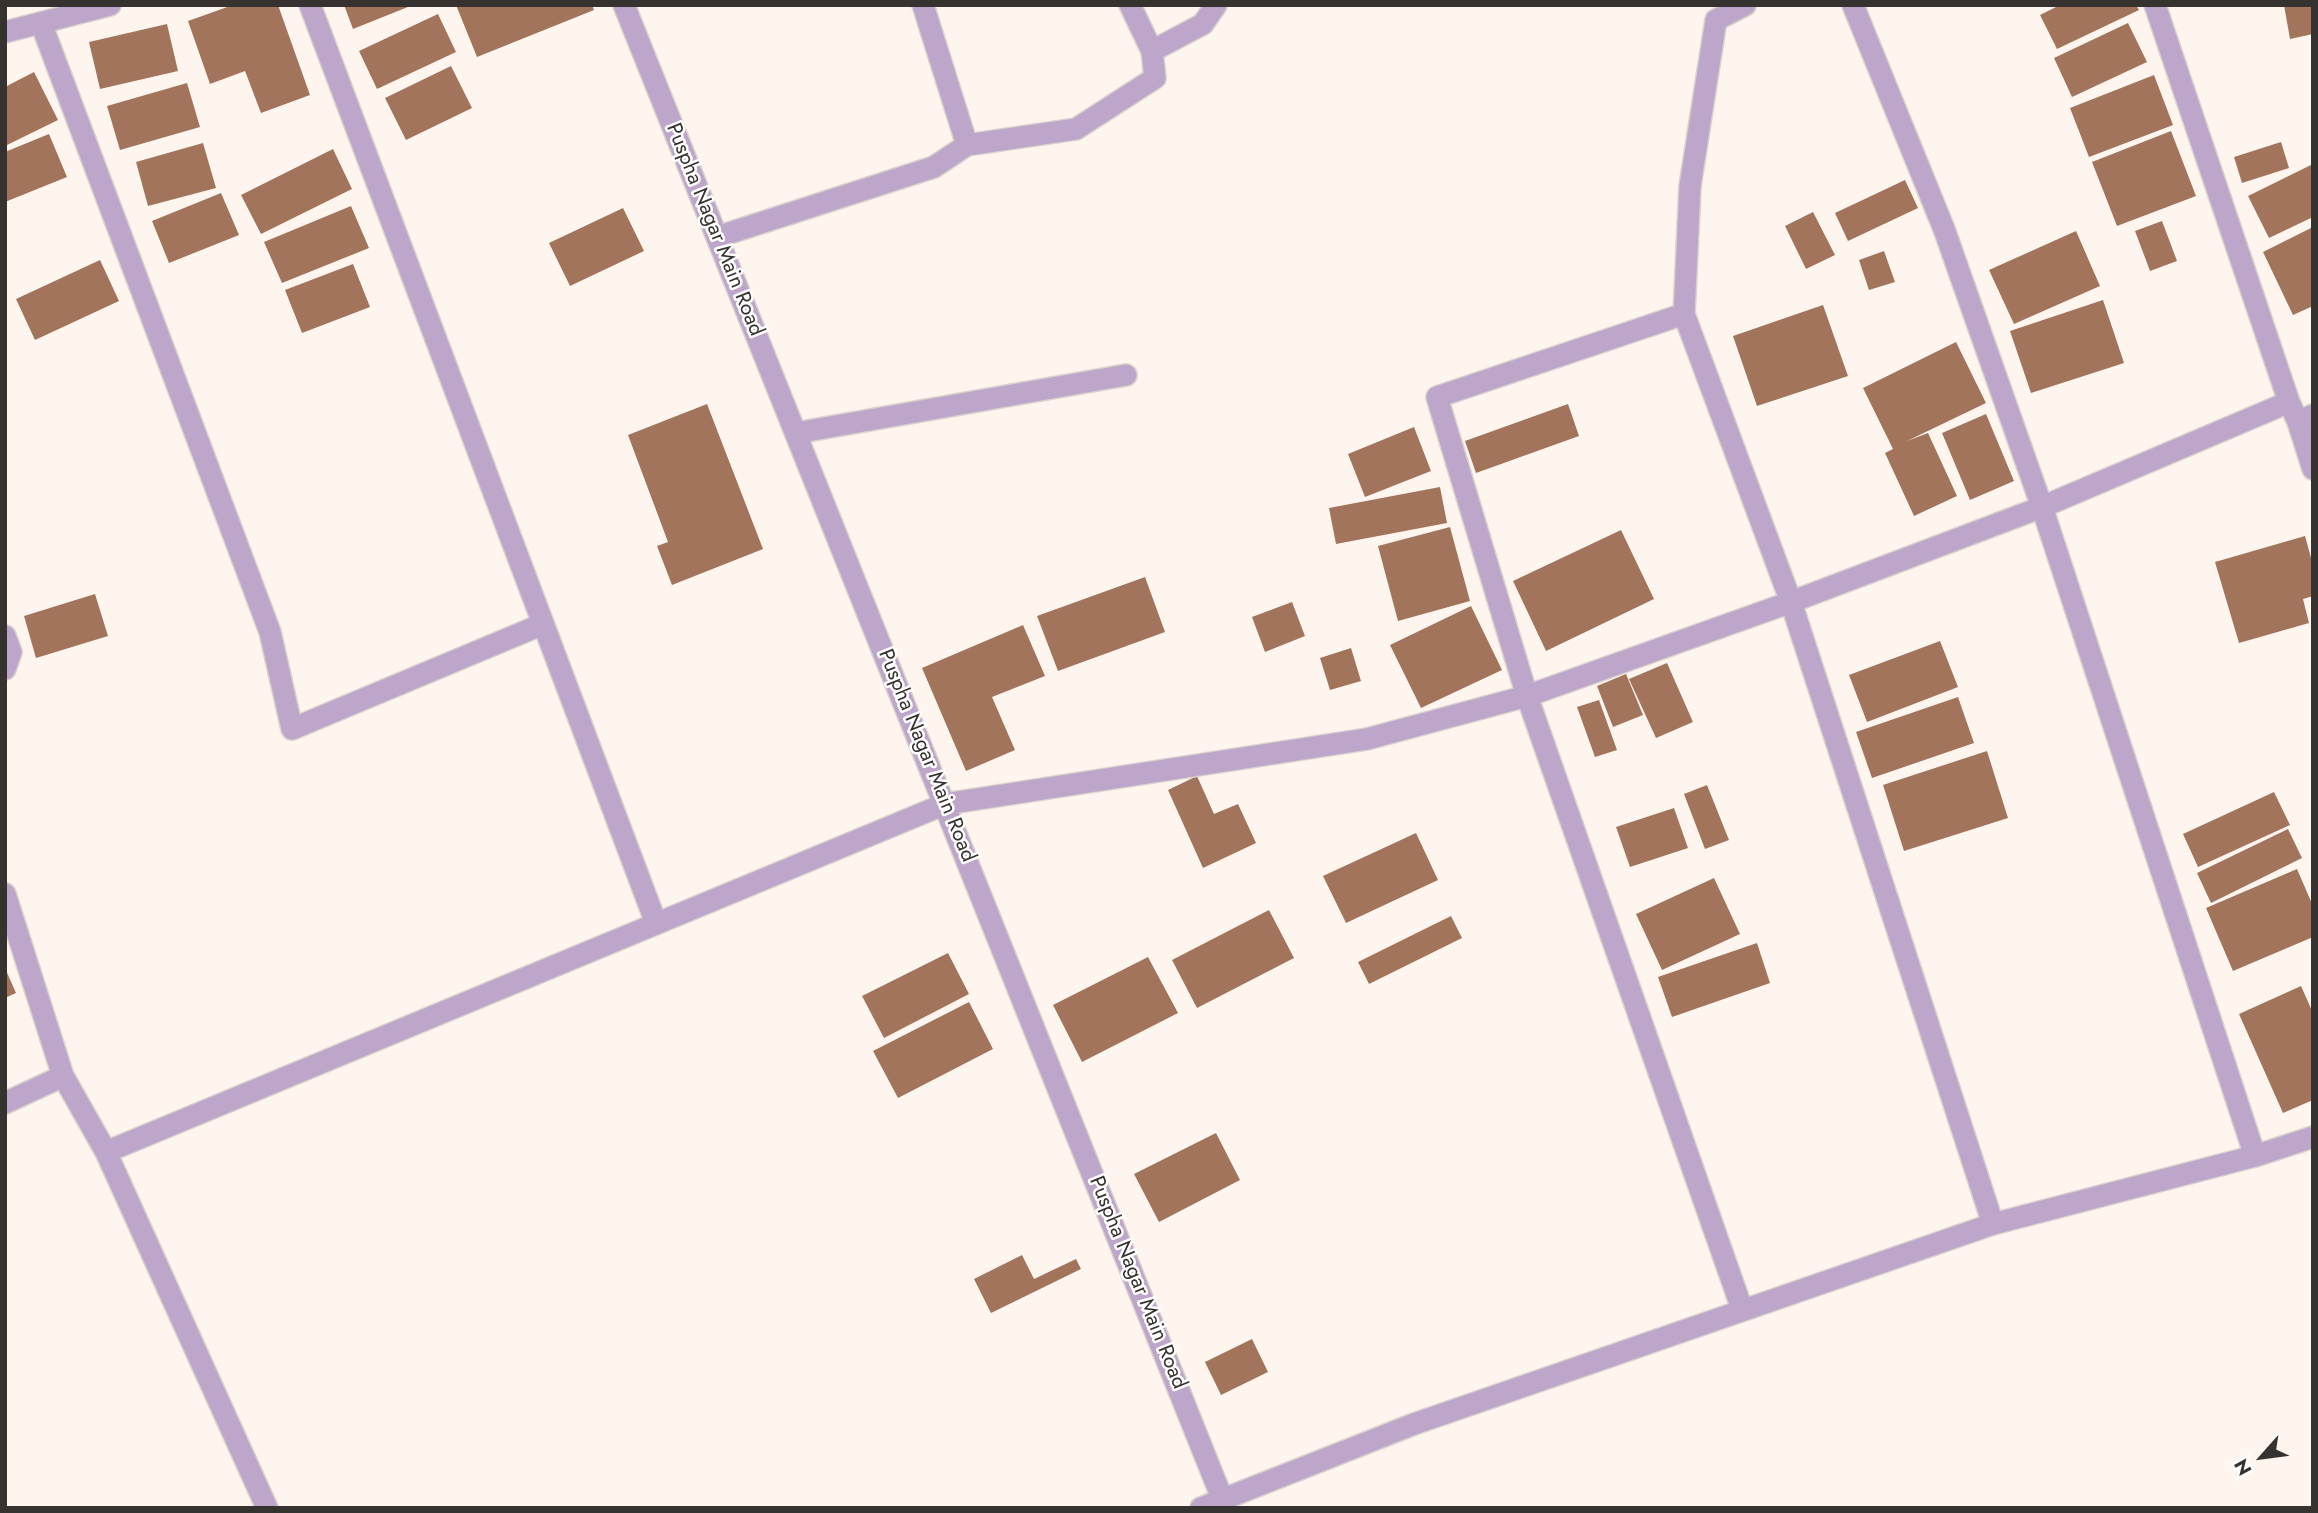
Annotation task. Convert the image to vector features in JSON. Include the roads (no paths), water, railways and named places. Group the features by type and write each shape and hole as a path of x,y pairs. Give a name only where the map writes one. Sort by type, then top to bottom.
{"street":[{"path":"5,32 110,5"},
{"path":"310,5 656,923"},
{"name":"Puspha Nagar Main Road","path":"624,5 1225,1503"},
{"path":"923,5 967,145"},
{"path":"717,237 934,167 967,145 1076,129 1155,78 1152,51 1130,5"},
{"path":"1152,51 1203,24 1216,5"},
{"path":"1745,5 1716,20 1690,186 1684,314 1791,602 1993,1224"},
{"path":"1853,5 1944,229 2042,507 2255,1156"},
{"path":"2155,5 2289,402 2305,418 2313,469"},
{"path":"41,23 270,632 292,729 543,624"},
{"path":"1684,314 1437,397 1527,696 1742,1309"},
{"path":"797,436 807,431 1126,375"},
{"path":"106,1152 945,804 1367,739 1527,696 1791,602 2042,507 2289,402"},
{"path":"5,636 11,652 5,669"},
{"path":"5,894 63,1076 106,1152 267,1508"},
{"path":"5,1103 63,1076"},
{"path":"1201,1508 1225,1503 1414,1424 1993,1224 2255,1156 2313,1137"}]}
